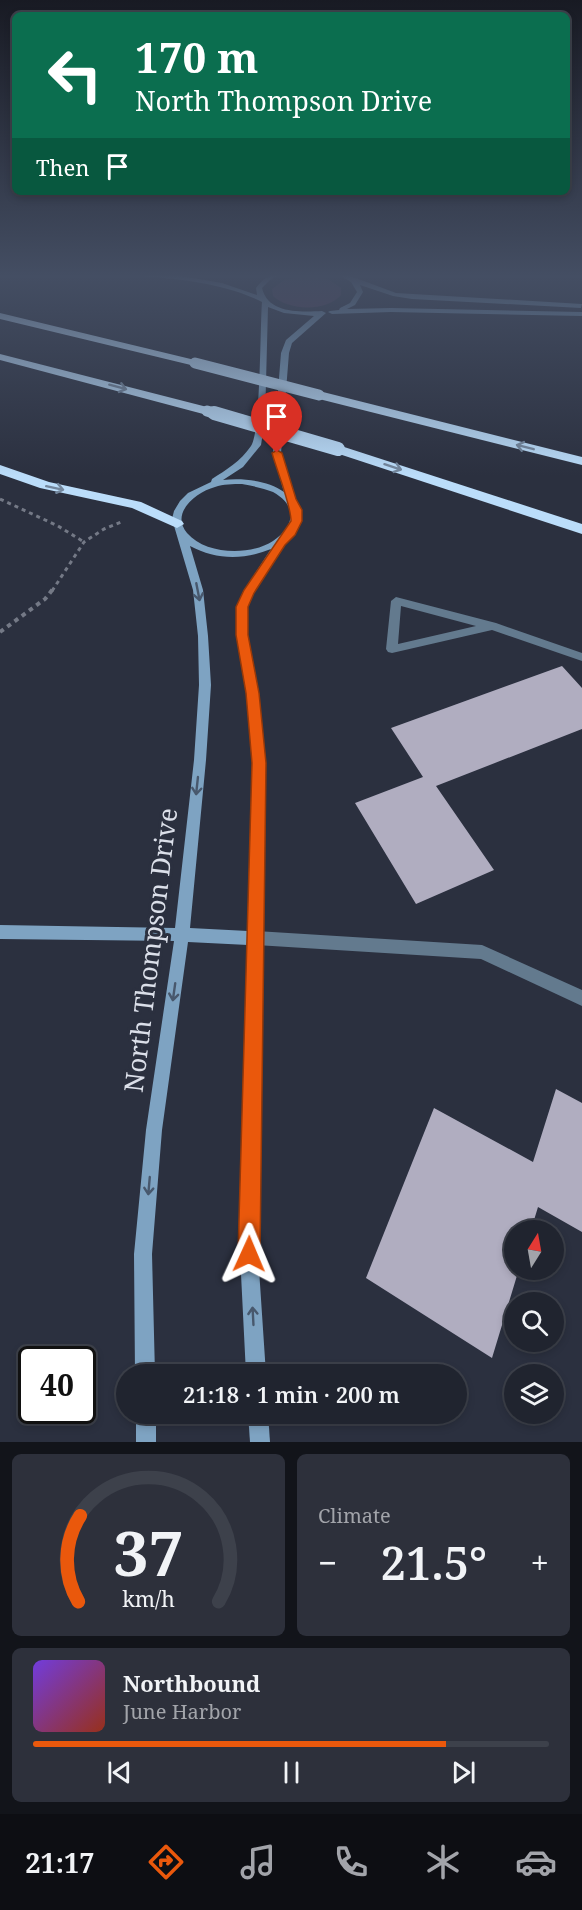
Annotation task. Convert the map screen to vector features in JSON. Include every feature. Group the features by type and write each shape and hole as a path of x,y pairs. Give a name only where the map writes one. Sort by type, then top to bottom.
{"highway":[{"path":"105,341 582,461"},
{"path":"0,357 207,411 338,450 582,529"},
{"path":"0,469 45,485 136,505 180,530"}],"street":[{"path":"262,341 261,420 257,445 240,465 191,494 182,503 177,514 180,530 194,544 209,551 228,555 265,550 280,542 291,532 297,521 297,510 291,499 277,453 285,353 291,341"},
{"path":"204,487 222,482 242,481 270,486 291,499"},
{"name":"North Thompson Drive","path":"145,1364 143,1254 154,1130 182,934 200,760 204,685 203,636 198,590 180,530"},
{"path":"255,1364 249,1254 259,763 253,693 242,635 242,607 248,592 280,542"},
{"path":"0,932 182,934 256,938"},
{"path":"146,1424 146,1442"},
{"path":"259,1424 260,1442"}],"lane":[{"path":"492,626 392,649 396,602 492,626 582,657"},
{"path":"256,938 482,952 582,998"}],"path":[{"path":"0,500 58,526 84,542"},
{"path":"0,632 45,599 84,542 104,529 123,522"}],"building":[{"path":"562,666 582,688 582,729 436,786 494,870 416,904 355,803 423,777 391,728"},
{"path":"556,1089 582,1103 582,1232 538,1207 534,1220 504,1220 504,1280 516,1280 512,1292 504,1292 504,1318 492,1358 366,1278 434,1108 533,1162"}],"route":[{"path":"249,1254 259,763 253,693 242,635 242,607 248,592 280,542 291,532 297,521 297,510 291,499 277,453"}]}
